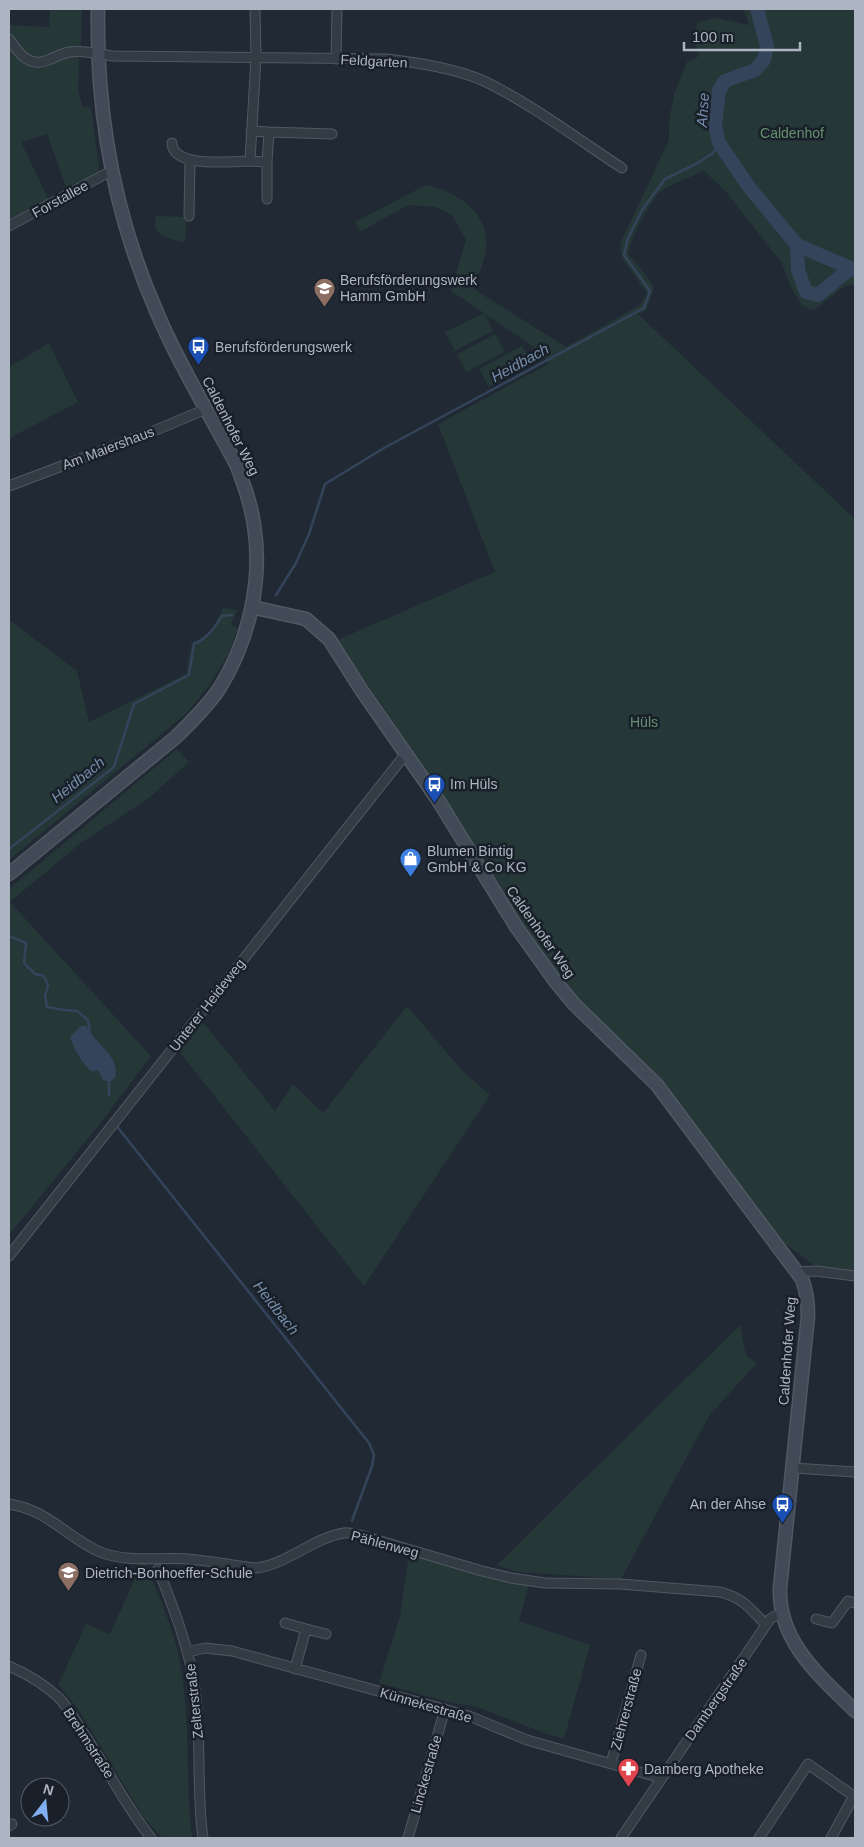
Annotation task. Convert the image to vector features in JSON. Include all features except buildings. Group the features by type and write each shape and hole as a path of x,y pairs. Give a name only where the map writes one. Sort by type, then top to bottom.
{"main road":[{"name":"Caldenhofer Weg","path":"98,9 98,54 102,112 111,171 126,228 140,271 158,316 236,466 250,505 254,525 256,554 252,607 306,619 329,639 438,800 517,928 555,982 657,1085 798,1272 806,1289 808,1302 780,1588 781,1613 795,1645 855,1711"},
{"path":"9,874 176,737 198,715 218,690 236,656 252,607"}],"street":[{"path":"250,161 256,57 255,9"},
{"path":"336,59 337,9"},
{"name":"Feldgarten","path":"9,39 20,55 31,62 46,61 71,52 87,52 164,57 387,59 418,63 482,81 517,99 622,168"},
{"path":"251,131 332,134"},
{"path":"267,199 266,162 269,132"},
{"path":"172,143 172,148 179,156 190,161 266,162"},
{"path":"189,216 190,161"},
{"name":"Forstallee","path":"9,226 111,171"},
{"name":"Am Maiershaus","path":"9,486 206,409"},
{"name":"Unterer Heideweg","path":"9,1256 400,761 407,755"},
{"path":"798,1272 816,1271 855,1276"},
{"path":"793,1468 855,1472"},
{"name":"Pählenweg","path":"9,1504 25,1508 53,1521 100,1552 125,1558 189,1559 257,1568 286,1559 323,1540 345,1533 360,1534 482,1572 511,1578 546,1583 620,1584 720,1592 735,1596 742,1601 766,1625"},
{"name":"Zelterstraße","path":"158,1569 180,1625 188,1652 195,1691 198,1732 199,1814 203,1838"},
{"path":"816,1618 832,1623 848,1602 855,1603"},
{"name":"Dambergstraße","path":"621,1838 770,1619 781,1613"},
{"path":"285,1623 326,1634"},
{"path":"295,1669 306,1629"},
{"name":"Künnekestraße","path":"188,1652 205,1648 232,1651 469,1716 527,1740 661,1778"},
{"name":"Ziehrerstraße","path":"611,1763 641,1655"},
{"name":"Brehmstraße","path":"9,1666 31,1676 63,1702 94,1748 134,1816 151,1838"},
{"name":"Linckestraße","path":"408,1838 444,1709"},
{"path":"759,1838 808,1764 854,1797 831,1838"}],"green space":[{"path":"50,9 82,9 81,47 62,49 37,59 26,54 17,46 11,36 9,25 49,27"},
{"name":"Hüls","path":"744,9 855,9 855,284 845,286 814,310 802,306 790,285 781,262 726,192 704,171 675,184 655,197 640,222 628,254 654,287 646,311 638,314 855,519 855,1271 817,1267 783,1242 677,1106 560,980 521,927 412,750 337,640 495,572 438,424 548,364 541,352 485,314 493,331 455,351 445,332 484,313 451,291 466,240 452,215 435,207 408,205 360,232 355,222 426,185 449,192 469,206 477,215 483,225 486,236 485,254 474,289 566,347 640,305 647,293 622,258 620,244 669,140 669,121 674,94 687,62 699,56 694,39 698,22 714,18 749,25"},
{"path":"9,47 17,58 32,67 44,66 65,57 79,58 78,91 83,107 91,108 101,181 67,190 47,134 21,142 49,200 9,220"},
{"path":"156,216 187,217 185,242 173,240 161,234 156,228"},
{"path":"495,334 505,352 466,372 457,354"},
{"path":"49,343 78,402 10,438 9,367"},
{"path":"522,346 532,364 489,387 479,369"},
{"path":"223,608 237,610 231,625 238,628 228,655 209,686 187,713 9,860 9,620 77,671 89,722 186,674 192,642 208,633"},
{"path":"177,749 189,762 149,798 81,843 10,902 151,1056 98,1126 9,1235 9,889"},
{"path":"407,1006 461,1069 490,1095 364,1286 179,1051 203,1022 275,1111 293,1084 323,1113"},
{"path":"740,1325 746,1355 757,1363 709,1416 621,1579 517,1572 497,1565"},
{"path":"409,1553 529,1584 519,1621 590,1645 564,1739 477,1707 449,1702 379,1683 400,1616"},
{"path":"143,1560 148,1562 146,1564 170,1624 180,1662 186,1706 192,1838 162,1838 144,1818 78,1709 58,1685 86,1624 110,1634"}],"water":[{"path":"81,1026 86,1026 114,1063 116,1070 115,1078 109,1082 103,1080 98,1070 92,1072 76,1051 70,1037"}],"waterway":[{"name":"Ahse","path":"757,9 767,46 764,60 755,70 725,81 719,90 715,125 719,143 749,187 797,245 855,270"},
{"name":"Heidbach","path":"276,595 296,563 309,534 325,484 384,448 644,308 650,291 624,255 628,238 642,210 665,179 696,164 713,153 719,143"},
{"name":"Ahse","path":"797,245 798,270 806,292 818,295 851,268"},
{"name":"Heidbach","path":"9,849 114,767 134,704 189,675 194,644 206,636 222,616 232,615"},
{"name":"Heidbach","path":"9,936 26,943 24,963 35,974 44,976 48,986 45,995 47,1007 77,1011 88,1020 90,1034"},
{"name":"Heidbach","path":"109,1082 109,1095"},
{"name":"Heidbach","path":"115,1124 369,1443 374,1455 372,1466 352,1521"}],"place":[{"name":"Berufsförderungswerk Hamm GmbH","path":"324,307"},
{"name":"Berufsförderungswerk","path":"199,366"},
{"name":"Im Hüls","path":"434,803"},
{"name":"Blumen Bintig GmbH & Co KG","path":"411,878"},
{"name":"An der Ahse","path":"782,1523"},
{"name":"Dietrich-Bonhoeffer-Schule","path":"69,1592"},
{"name":"Damberg Apotheke","path":"628,1788"}],"park label":[{"name":"Caldenhof","path":"792,133"}]}
